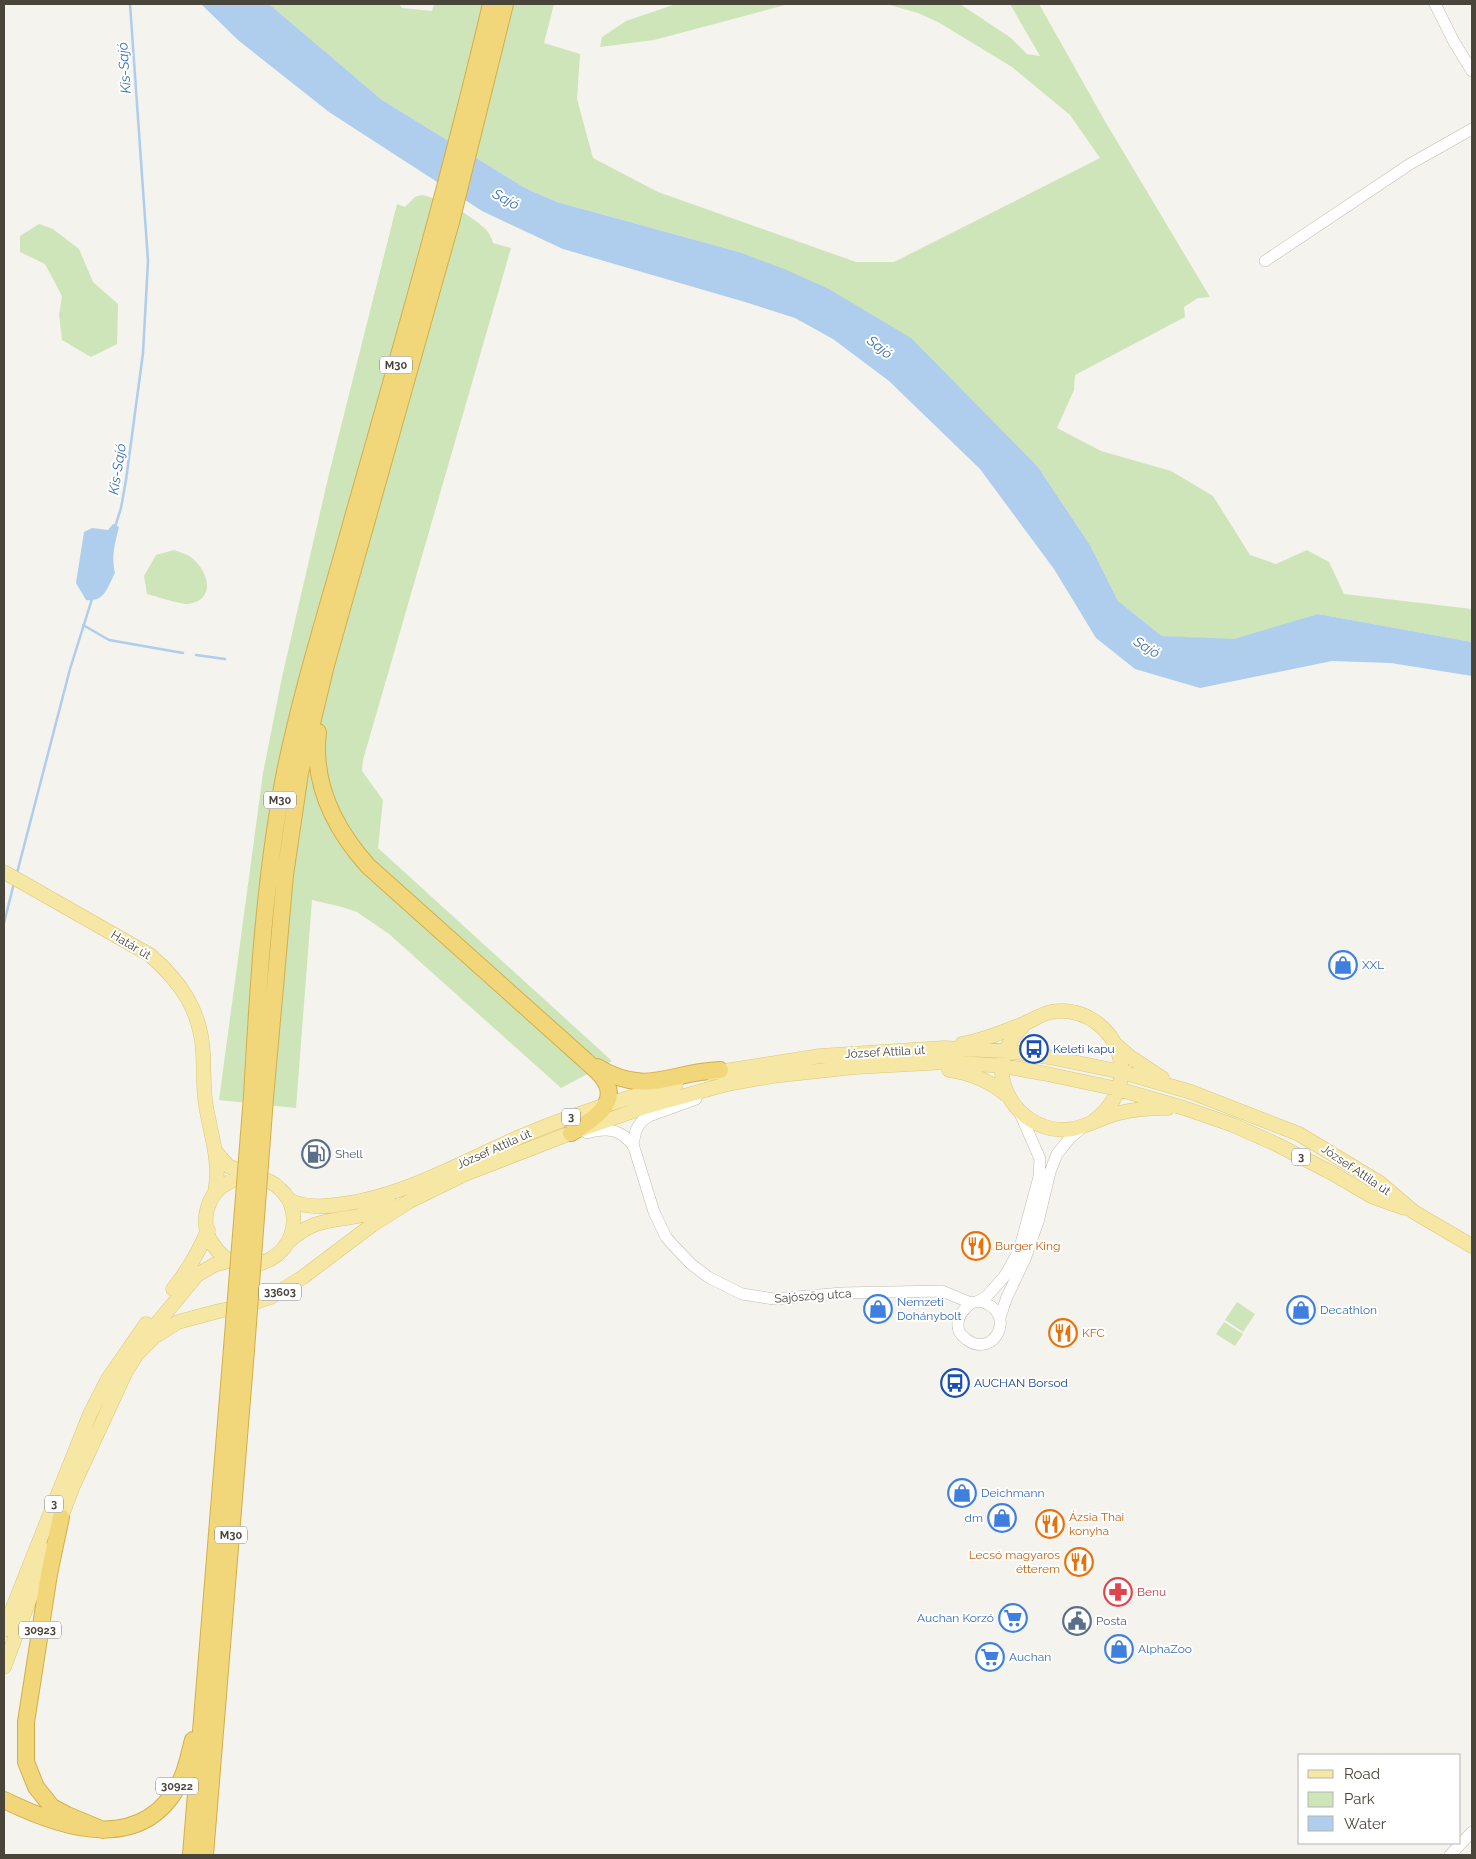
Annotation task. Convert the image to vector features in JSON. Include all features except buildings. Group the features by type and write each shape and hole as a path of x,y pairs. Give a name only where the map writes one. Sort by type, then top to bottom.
{"highway":[{"name":"M30","path":"487,51 491,4"},
{"name":"M30","path":"205,1855 258,1097 300,773 326,665 487,51 505,4"},
{"name":"M30","path":"258,1097 262,955 275,828 285,774 307,680 444,220"},
{"path":"326,665 317,744 317,761 323,792 336,824 344,838 368,866 586,1061 604,1080 607,1085 608,1096 605,1105 597,1117 571,1133"},
{"path":"586,1061 615,1077 638,1082 655,1081 708,1071 723,1077"},
{"name":"M30","path":"191,1855 203,1699 239,1349"},
{"name":"30923","path":"61,1516 49,1574 26,1722 26,1762 36,1787 52,1806 67,1815 103,1830"},
{"name":"30922","path":"4,1800 54,1822 83,1829 103,1830 126,1827 146,1820 168,1800 182,1779 203,1699"}],"main road":[{"name":"Határ út","path":"4,872 150,955 173,977 189,998 194,1010 203,1050 206,1104 216,1152 218,1173 215,1192"},
{"path":"944,1048 986,1039 1050,1012 1073,1012 1089,1018 1102,1027 1130,1057 1155,1075 1191,1092"},
{"path":"1009,1097 1002,1078 1006,1051 1013,1036 1028,1022"},
{"path":"1089,1123 1108,1109 1118,1089 1122,1072 1120,1057 1115,1043"},
{"name":"József Attila út","path":"289,1200 308,1206 343,1204 380,1196 427,1179 529,1133 605,1105 723,1077 820,1056 944,1048 1006,1051 1049,1057 1122,1072 1191,1092 1300,1134 1380,1183 1414,1212 1472,1246"},
{"name":"József Attila út","path":"410,1201 465,1174 523,1151 723,1077 772,1076 816,1070 947,1062 1003,1066 1118,1089 1184,1108 1233,1125 1276,1144 1373,1197 1414,1212"},
{"path":"893,1065 965,1072 996,1086 1009,1097 1019,1111 1029,1120 1047,1128 1070,1129 1120,1112 1154,1108 1184,1108"},
{"path":"216,1152 228,1166 275,1184 285,1193 294,1214 291,1236 287,1243"},
{"path":"215,1192 235,1179 255,1177"},
{"name":"3","path":"4,1630 90,1414 108,1380 134,1341 184,1276 200,1248 208,1230 206,1224 207,1212 215,1192"},
{"name":"3","path":"4,1667 73,1486 123,1376 140,1344 183,1290 197,1275 214,1264 232,1260 244,1264 263,1263 275,1257 287,1243 304,1229 321,1222 359,1216 410,1201"},
{"name":"33603","path":"137,1354 154,1337 178,1322 212,1312 244,1306 271,1297 310,1272 372,1225 410,1201"},
{"path":"208,1230 209,1238 216,1249 226,1258 232,1260"},
{"name":"3","path":"123,1376 137,1354"}],"street":[{"path":"1435,4 1454,42 1472,71"},
{"path":"1265,261 1410,164 1472,129"},
{"path":"634,1149 633,1139 641,1122 649,1116 716,1093 723,1077"},
{"path":"1019,1111 1040,1159 1039,1177 1019,1251 1004,1277 987,1296 975,1302 961,1314 958,1326 961,1334 967,1340 977,1344 990,1342 1000,1328 1000,1317 1035,1232 1050,1172 1057,1154 1070,1138 1089,1123"},
{"path":"523,1151 535,1152 589,1133 604,1130 621,1133 629,1140 634,1149"},
{"name":"Sajószög utca","path":"634,1149 654,1212 666,1237 691,1264 724,1286 742,1294 774,1299 842,1293 942,1292 975,1302"},
{"path":"926,1292 954,1304 961,1314"},
{"path":"975,1302 991,1306 1000,1317"},
{"path":"1461,1844 1472,1832"},
{"path":"1450,1855 1461,1844"}],"green space":[{"path":"269,4 399,4 402,8 432,11 434,4 554,4 544,43 580,54 577,99 593,158 658,192 856,262 894,262 1100,158 1070,115 1012,67 938,22 918,13 886,4 960,4 1011,38 1027,54 1040,56 1010,4 1039,4 1106,123 1210,297 1198,298 1184,307 1185,317 1075,375 1074,390 1057,428 1101,451 1171,471 1213,496 1250,555 1276,564 1307,550 1329,562 1344,594 1472,609 1472,642 1318,614 1234,640 1162,636 1118,601 1090,545 1038,467 827,288 739,252 557,202 525,188 382,100"},
{"path":"676,4 789,4 654,40 600,47 602,37 626,21"},
{"path":"422,195 458,209 483,227 488,232 493,243 511,248 363,760 362,771 383,800 378,848 612,1061 561,1088 389,934 357,912 312,900 296,1108 219,1100 263,773 282,677 329,474 397,204 405,207 415,197"},
{"path":"39,224 53,229 79,249 93,282 118,304 117,344 91,357 62,340 59,315 62,296 45,264 20,252 20,236"},
{"path":"174,550 192,558 202,570 207,584 204,597 198,601 186,604 147,594 144,576 156,555"},
{"path":"1237,1302 1255,1314 1243,1332 1225,1320"},
{"path":"1224,1322 1243,1334 1235,1346 1216,1334"}],"water":[{"name":"Sajó","path":"201,4 269,4 382,100 525,188 557,202 739,252 784,269 827,288 911,338 1038,467 1090,545 1118,601 1162,636 1234,639 1318,614 1472,642 1472,676 1391,663 1332,661 1200,688 1135,669 1096,638 1054,569 980,469 889,381 833,339 795,318 563,249 482,211 329,112 238,40"},
{"path":"113,524 119,527 113,556 115,573 105,593 97,599 86,600 76,583 84,532 92,528 108,530"}],"waterway":[{"name":"Kis-Sajó","path":"115,527 121,508 126,480 143,353 148,261 130,4"},
{"name":"Kis-Sajó","path":"17,873 70,669 92,599"},
{"path":"83,625 109,640 183,653"},
{"path":"196,655 225,659"},
{"name":"Kis-Sajó","path":"4,923 14,883"}],"place":[{"name":"XXL","path":"1343,965"},
{"name":"Keleti kapu","path":"1034,1049"},
{"name":"Shell","path":"316,1154"},
{"name":"Burger King","path":"976,1246"},
{"name":"Nemzeti Dohánybolt","path":"878,1309"},
{"name":"Decathlon","path":"1301,1310"},
{"name":"KFC","path":"1063,1333"},
{"name":"AUCHAN Borsod","path":"955,1383"},
{"name":"Deichmann","path":"962,1493"},
{"name":"dm","path":"1002,1518"},
{"name":"Ázsia Thai konyha","path":"1050,1524"},
{"name":"Lecsó magyaros étterem","path":"1079,1562"},
{"name":"Benu","path":"1118,1592"},
{"name":"Auchan Korzó","path":"1013,1618"},
{"name":"Posta","path":"1077,1621"},
{"name":"AlphaZoo","path":"1119,1649"},
{"name":"Auchan","path":"990,1657"}]}
